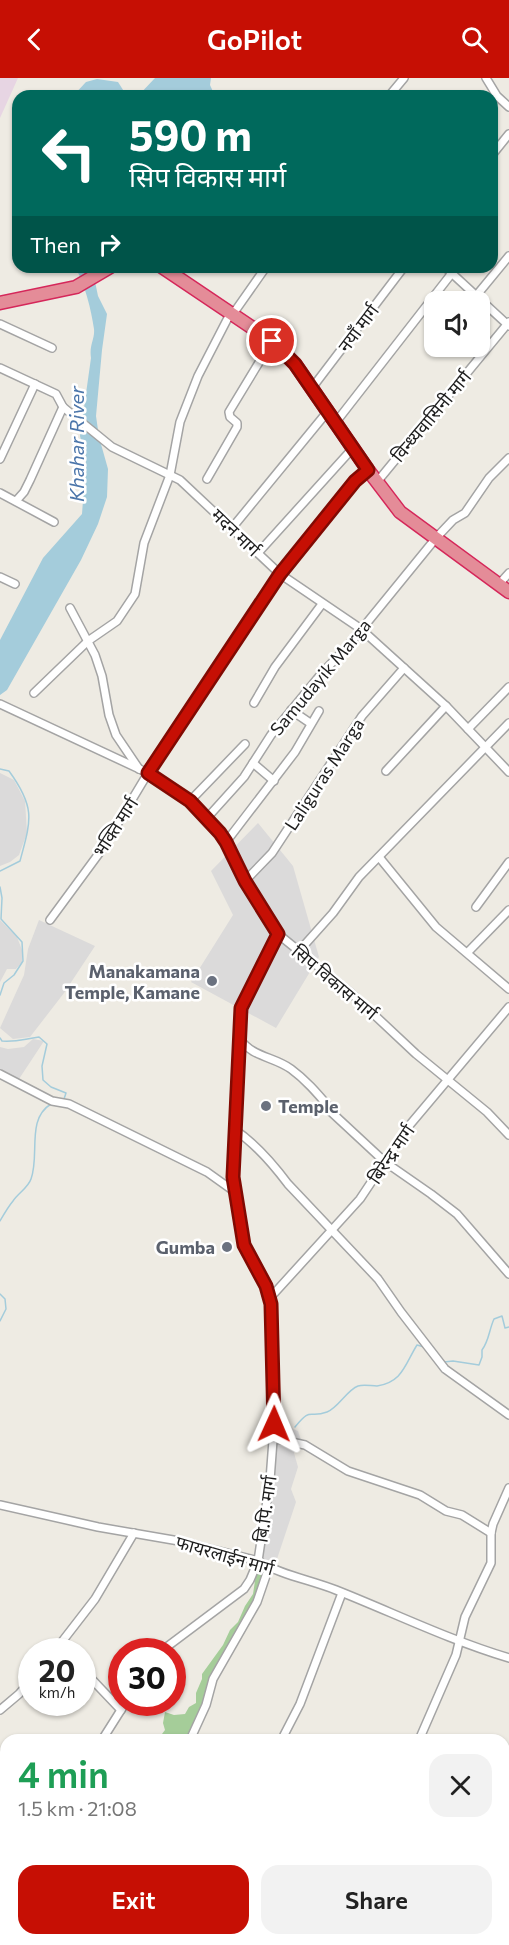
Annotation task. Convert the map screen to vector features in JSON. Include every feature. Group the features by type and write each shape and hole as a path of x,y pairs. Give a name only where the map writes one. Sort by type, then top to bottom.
{"highway":[{"path":"0,303 76,287 100,273"},
{"path":"172,273 272,341 295,364 400,512 504,588"}],"street":[{"path":"394,90 404,78"},
{"path":"498,148 509,134"},
{"path":"498,269 509,256"},
{"path":"34,693 88,641 117,621 135,594 144,543 170,475 180,422 198,376 232,313 262,273"},
{"name":"नयाँ मार्ग","path":"312,388 399,273"},
{"path":"336,422 452,273 471,291"},
{"path":"480,291 495,273"},
{"path":"490,308 508,324"},
{"path":"0,324 52,348"},
{"name":"विन्ध्यवासिनी मार्ग","path":"377,482 508,324"},
{"path":"207,480 237,427 237,423 230,417 229,412 272,341"},
{"name":"मदन मार्ग","path":"0,368 56,394 63,407 112,447 180,480 280,574 361,629 446,706 509,772"},
{"path":"0,459 35,384"},
{"path":"16,501 24,492 63,407"},
{"path":"232,528 328,411"},
{"path":"258,553 353,448"},
{"name":"Samudayik Marga","path":"207,818 244,777 271,735 322,673 348,646 436,538 453,520 465,513 489,478 509,458"},
{"name":"भक्ति मार्ग","path":"50,920 103,848 148,773 280,574 355,481 368,470"},
{"path":"0,493 54,522"},
{"path":"504,588 509,573"},
{"path":"0,577 15,584"},
{"path":"254,703 275,667 322,604"},
{"path":"70,608 88,641 102,676 109,715 116,735 139,769"},
{"name":"Laliguras Marga","path":"245,881 272,853 362,716 404,669"},
{"path":"468,729 509,687"},
{"name":"सिप विकास मार्ग","path":"0,704 148,773 190,801 226,842 245,881 278,934 352,994 416,1054 449,1079 509,1135"},
{"path":"386,771 446,706"},
{"path":"291,710 310,723"},
{"path":"226,842 295,752 319,711"},
{"path":"300,951 333,913 359,877 509,723"},
{"path":"190,801 245,744"},
{"path":"253,763 274,781"},
{"path":"379,857 436,927 509,989"},
{"path":"476,907 509,862"},
{"path":"468,952 509,910"},
{"name":"बि.पि. मार्ग","path":"178,1638 244,1588 258,1561 270,1480 275,1414 269,1299 266,1286 244,1245 233,1177 241,1008 278,934"},
{"name":"बिरेन्द्र मार्ग","path":"269,1299 333,1231 366,1191 408,1127 509,1007"},
{"path":"239,1038 246,1048 290,1068 305,1081 329,1107 329,1110 385,1162 457,1214 509,1274"},
{"path":"0,1074 52,1101 69,1104 207,1172 235,1192"},
{"path":"235,1130 248,1138 378,1279 445,1369 509,1415"},
{"path":"273,1438 305,1445 348,1471 420,1495 446,1510 462,1515 491,1533"},
{"path":"422,1734 456,1654 465,1617 490,1563 491,1533 500,1505 509,1488"},
{"name":"फायरलाईन मार्ग","path":"0,1505 179,1540 258,1561 459,1642 509,1658"},
{"path":"67,1638 95,1599 134,1533"},
{"path":"193,1734 206,1705 213,1679 257,1602 269,1567"},
{"path":"287,1734 342,1593"},
{"path":"96,1684 108,1696"},
{"path":"0,1710 18,1695"},
{"path":"106,1734 117,1716"}],"shaded area":[{"path":"0,78 18,78 12,90 0,118"},
{"path":"0,773 14,780 25,801 27,833 19,855 0,866"},
{"path":"258,823 293,866 319,957 276,1028 191,982 233,915 211,871"},
{"path":"0,920 17,937 22,950 22,962 16,969 7,969 0,982"},
{"path":"39,920 95,946 64,993 30,1037 13,1039 0,1028 24,975 28,949"},
{"path":"33,1039 44,1041 19,1079 0,1071 0,1047 8,1049 24,1047"},
{"path":"278,1422 288,1423 298,1431 301,1440 294,1453 298,1467 291,1489 296,1502 275,1565 262,1559 274,1481"}],"green space":[{"path":"261,1569 266,1572 255,1601 225,1651 190,1734 162,1734 165,1730 164,1716 186,1716 189,1707 196,1703 196,1693 202,1674 223,1645 230,1630 238,1622 253,1594 256,1574"}],"water":[{"path":"155,78 211,78 212,90 144,90"},
{"path":"97,79 118,82 123,90 79,90 86,82"},
{"path":"78,273 93,273 98,296 107,314 96,416 108,469 107,497 98,524 81,560 7,690 0,695 0,640 43,558 82,514 86,460 80,436 94,329"}],"waterway":[{"path":"0,769 9,771 18,784 24,795 29,814 27,835 20,861 0,871"},
{"path":"0,887 1,919 22,942 23,961 14,975 4,983 0,995"},
{"path":"0,1038 2,1041 13,1041 39,1037 47,1044 42,1066 43,1080 51,1087 66,1093 64,1099"},
{"path":"0,1221 11,1203 31,1179 36,1128 43,1111 51,1104"},
{"path":"0,1294 5,1299 6,1309 0,1321"},
{"path":"444,1362 479,1365 494,1319 502,1316 505,1328 509,1327"},
{"path":"295,1427 308,1415 331,1410 358,1386 377,1386 393,1381 402,1371 417,1345 424,1347"}],"place":[{"name":"Manakamana Temple, Kamane","path":"212,981"},
{"name":"Temple","path":"266,1106"},
{"name":"Gumba","path":"227,1247"}],"route":[{"path":"272,341 295,364 368,470 355,481 280,574 148,773 190,801 220,833 245,881 278,934 241,1008 233,1177 244,1245 266,1286 271,1304 274,1424"}],"water label":[{"name":"Khahar River","path":"76,444"}]}
